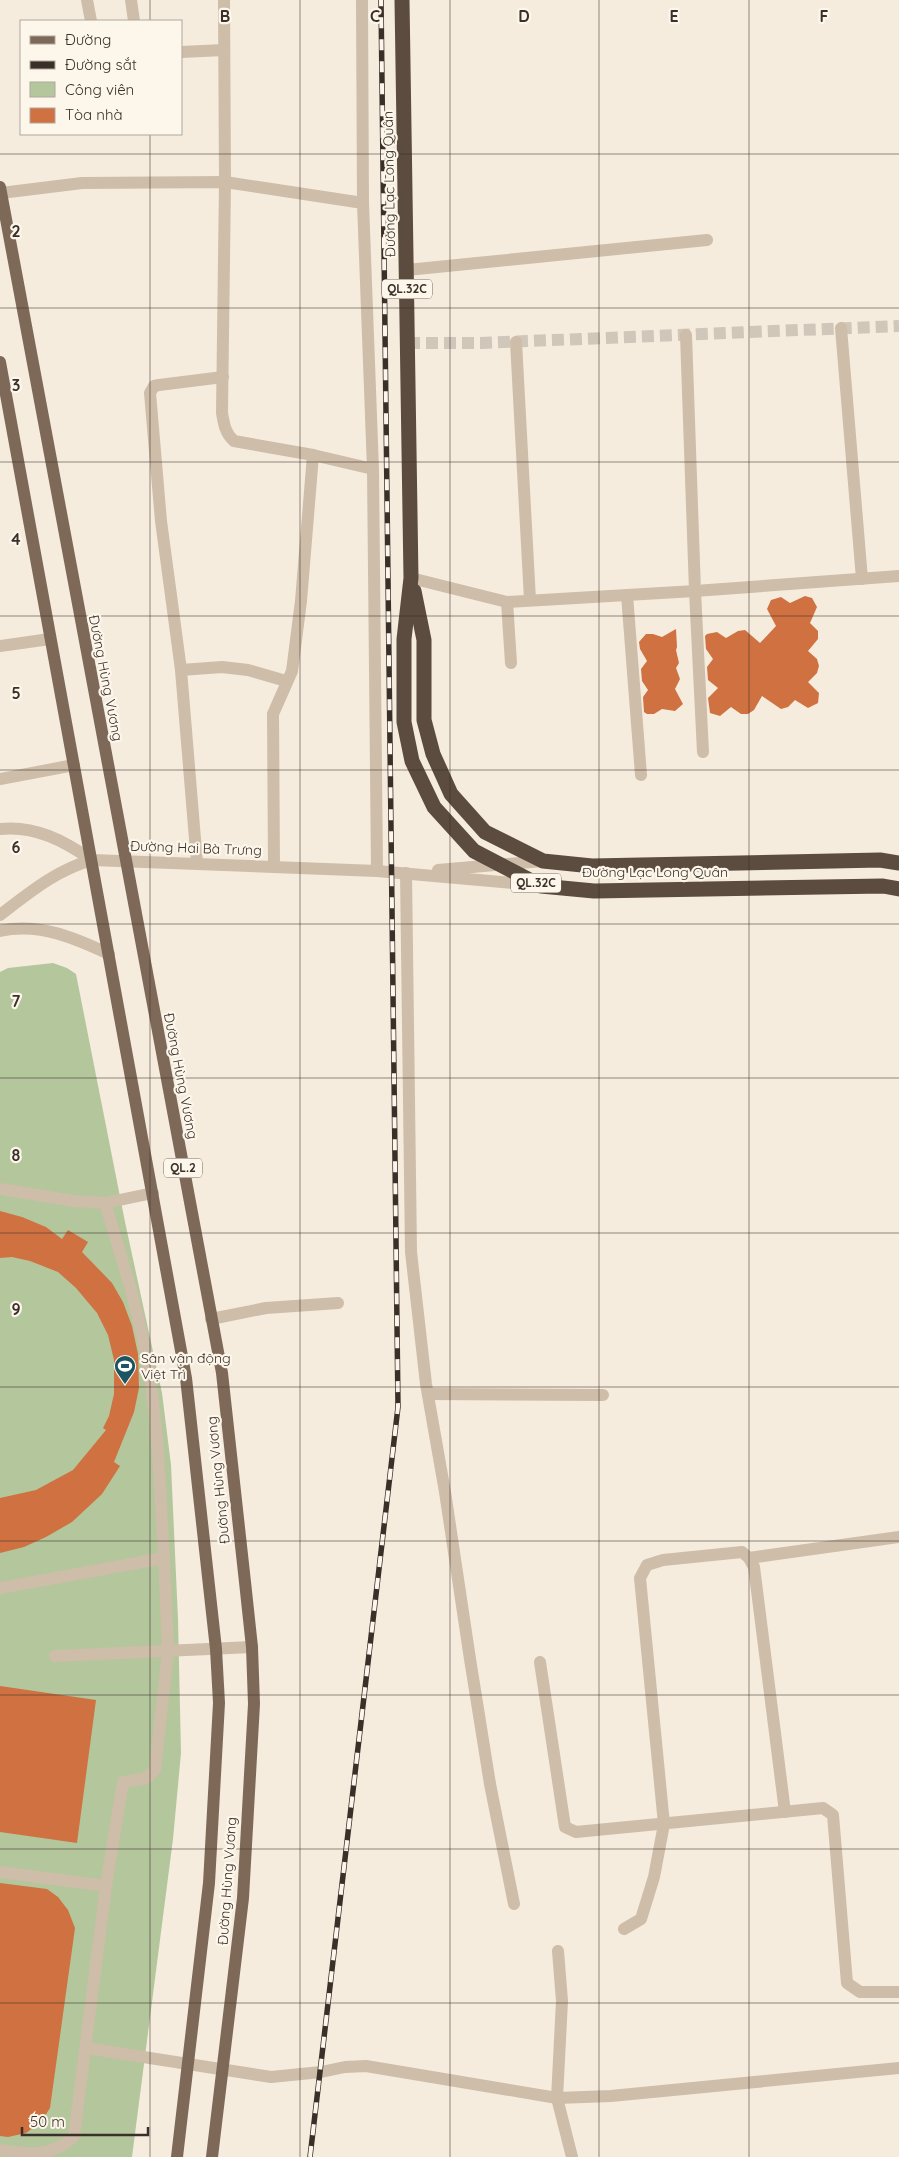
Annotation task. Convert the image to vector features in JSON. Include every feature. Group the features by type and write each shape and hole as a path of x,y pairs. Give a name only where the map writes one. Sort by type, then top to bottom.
{"highway":[{"name":"Đường Lạc Long Quân","path":"402,0 411,578 404,639 404,722 412,761 434,807 474,851 541,886 594,891 883,886 899,889"},
{"name":"Đường Lạc Long Quân","path":"411,578 424,640 424,720 432,754 451,794 485,832 543,861 592,866 880,860 899,863"}],"main road":[{"name":"Đường Hùng Vương","path":"0,190 124,861 222,1373 252,1647 254,1704 242,1898 224,2070 212,2157"},
{"name":"Đường Hùng Vương","path":"0,362 186,1378 216,1649 219,1703 209,1883 177,2157"}],"street":[{"path":"87,0 91,20"},
{"path":"131,0 134,20"},
{"path":"224,0 225,182 222,412 228,436 234,441 312,455 373,470"},
{"path":"362,0 363,202 373,470 377,871"},
{"path":"182,52 224,50"},
{"path":"0,190 82,183 225,182 363,202"},
{"path":"407,270 706,240"},
{"path":"841,328 862,579"},
{"path":"686,335 694,591 703,752"},
{"path":"516,342 530,600"},
{"path":"197,863 182,670 161,521 150,393 154,386 223,377"},
{"path":"274,866 273,714 292,671 301,601 312,455"},
{"path":"411,578 507,602 899,576"},
{"path":"627,595 641,775"},
{"path":"507,602 511,663"},
{"path":"0,646 50,639"},
{"path":"182,670 222,667 248,670 286,681"},
{"path":"0,779 74,765"},
{"path":"0,829 28,830 52,837 65,842 92,860"},
{"name":"Đường Hai Bà Trưng","path":"0,915 49,878 71,867 92,860 406,872 541,886"},
{"name":"Đường Hai Bà Trưng","path":"406,872 543,861"},
{"path":"406,872 411,1252 428,1394 490,1784 514,1904"},
{"path":"0,931 20,929 51,931 68,936 109,954"},
{"path":"0,1189 74,1201 105,1203 153,1193"},
{"path":"0,2150 43,2157 66,2148 74,2136 106,1886 123,1782 147,1778 155,1770 168,1650 158,1451 149,1371 128,1281 105,1203"},
{"path":"211,1319 266,1308 338,1303"},
{"path":"428,1394 602,1395"},
{"path":"749,1558 899,1536"},
{"path":"624,1929 641,1919 654,1877 664,1824 640,1578 647,1565 663,1560 742,1552 749,1558 754,1567 785,1812"},
{"path":"0,1588 164,1558"},
{"path":"55,1656 252,1647"},
{"path":"540,1662 565,1827 576,1832 823,1808 833,1815 847,1983 860,1992 899,1992"},
{"path":"0,1872 106,1886"},
{"path":"558,1951 562,2001 557,2098 572,2157"},
{"path":"86,2048 271,2077 366,2066 557,2098 611,2096 899,2068"}],"green space":[{"path":"53,963 67,968 76,974 125,1222 162,1393 171,1465 178,1619 181,1753 173,1839 132,2157 0,2157 0,972 8,968"}],"building":[{"path":"805,596 812,598 817,607 810,623 818,631 818,639 808,651 817,659 819,666 817,673 808,682 819,693 818,703 808,708 795,700 788,707 781,709 762,696 754,710 748,714 741,714 731,707 720,716 710,713 708,698 718,688 708,680 707,667 713,659 706,649 705,636 717,632 726,638 738,631 745,630 760,643 776,626 767,609 771,600 781,597 790,603"},
{"path":"676,629 676,650 679,663 676,668 680,679 675,689 683,704 675,711 662,709 654,714 647,714 644,712 643,697 648,690 642,681 641,669 647,661 640,649 639,642 646,634 662,637"},
{"name":"Sân vận động Việt Trì","path":"0,1211 22,1217 46,1227 62,1239 68,1230 88,1242 82,1252 112,1283 123,1302 132,1326 138,1354 139,1388 134,1412 114,1462 120,1466 102,1494 72,1522 24,1547 0,1553 0,1498 36,1490 73,1470 106,1430 103,1428 109,1416 114,1394 114,1360 108,1335 97,1313 76,1288 58,1272 30,1261 12,1257 0,1258"},
{"path":"0,1686 96,1700 77,1843 0,1832"},
{"path":"0,1883 47,1889 58,1897 68,1910 75,1928 50,2108 41,2122 26,2133 8,2137 0,2136"}],"tunnel":[{"path":"408,343 481,343 899,326"}],"railway":[{"path":"310,2157 398,1407 381,0"}],"place":[{"name":"Sân vận động Việt Trì","path":"125,1385"}]}
